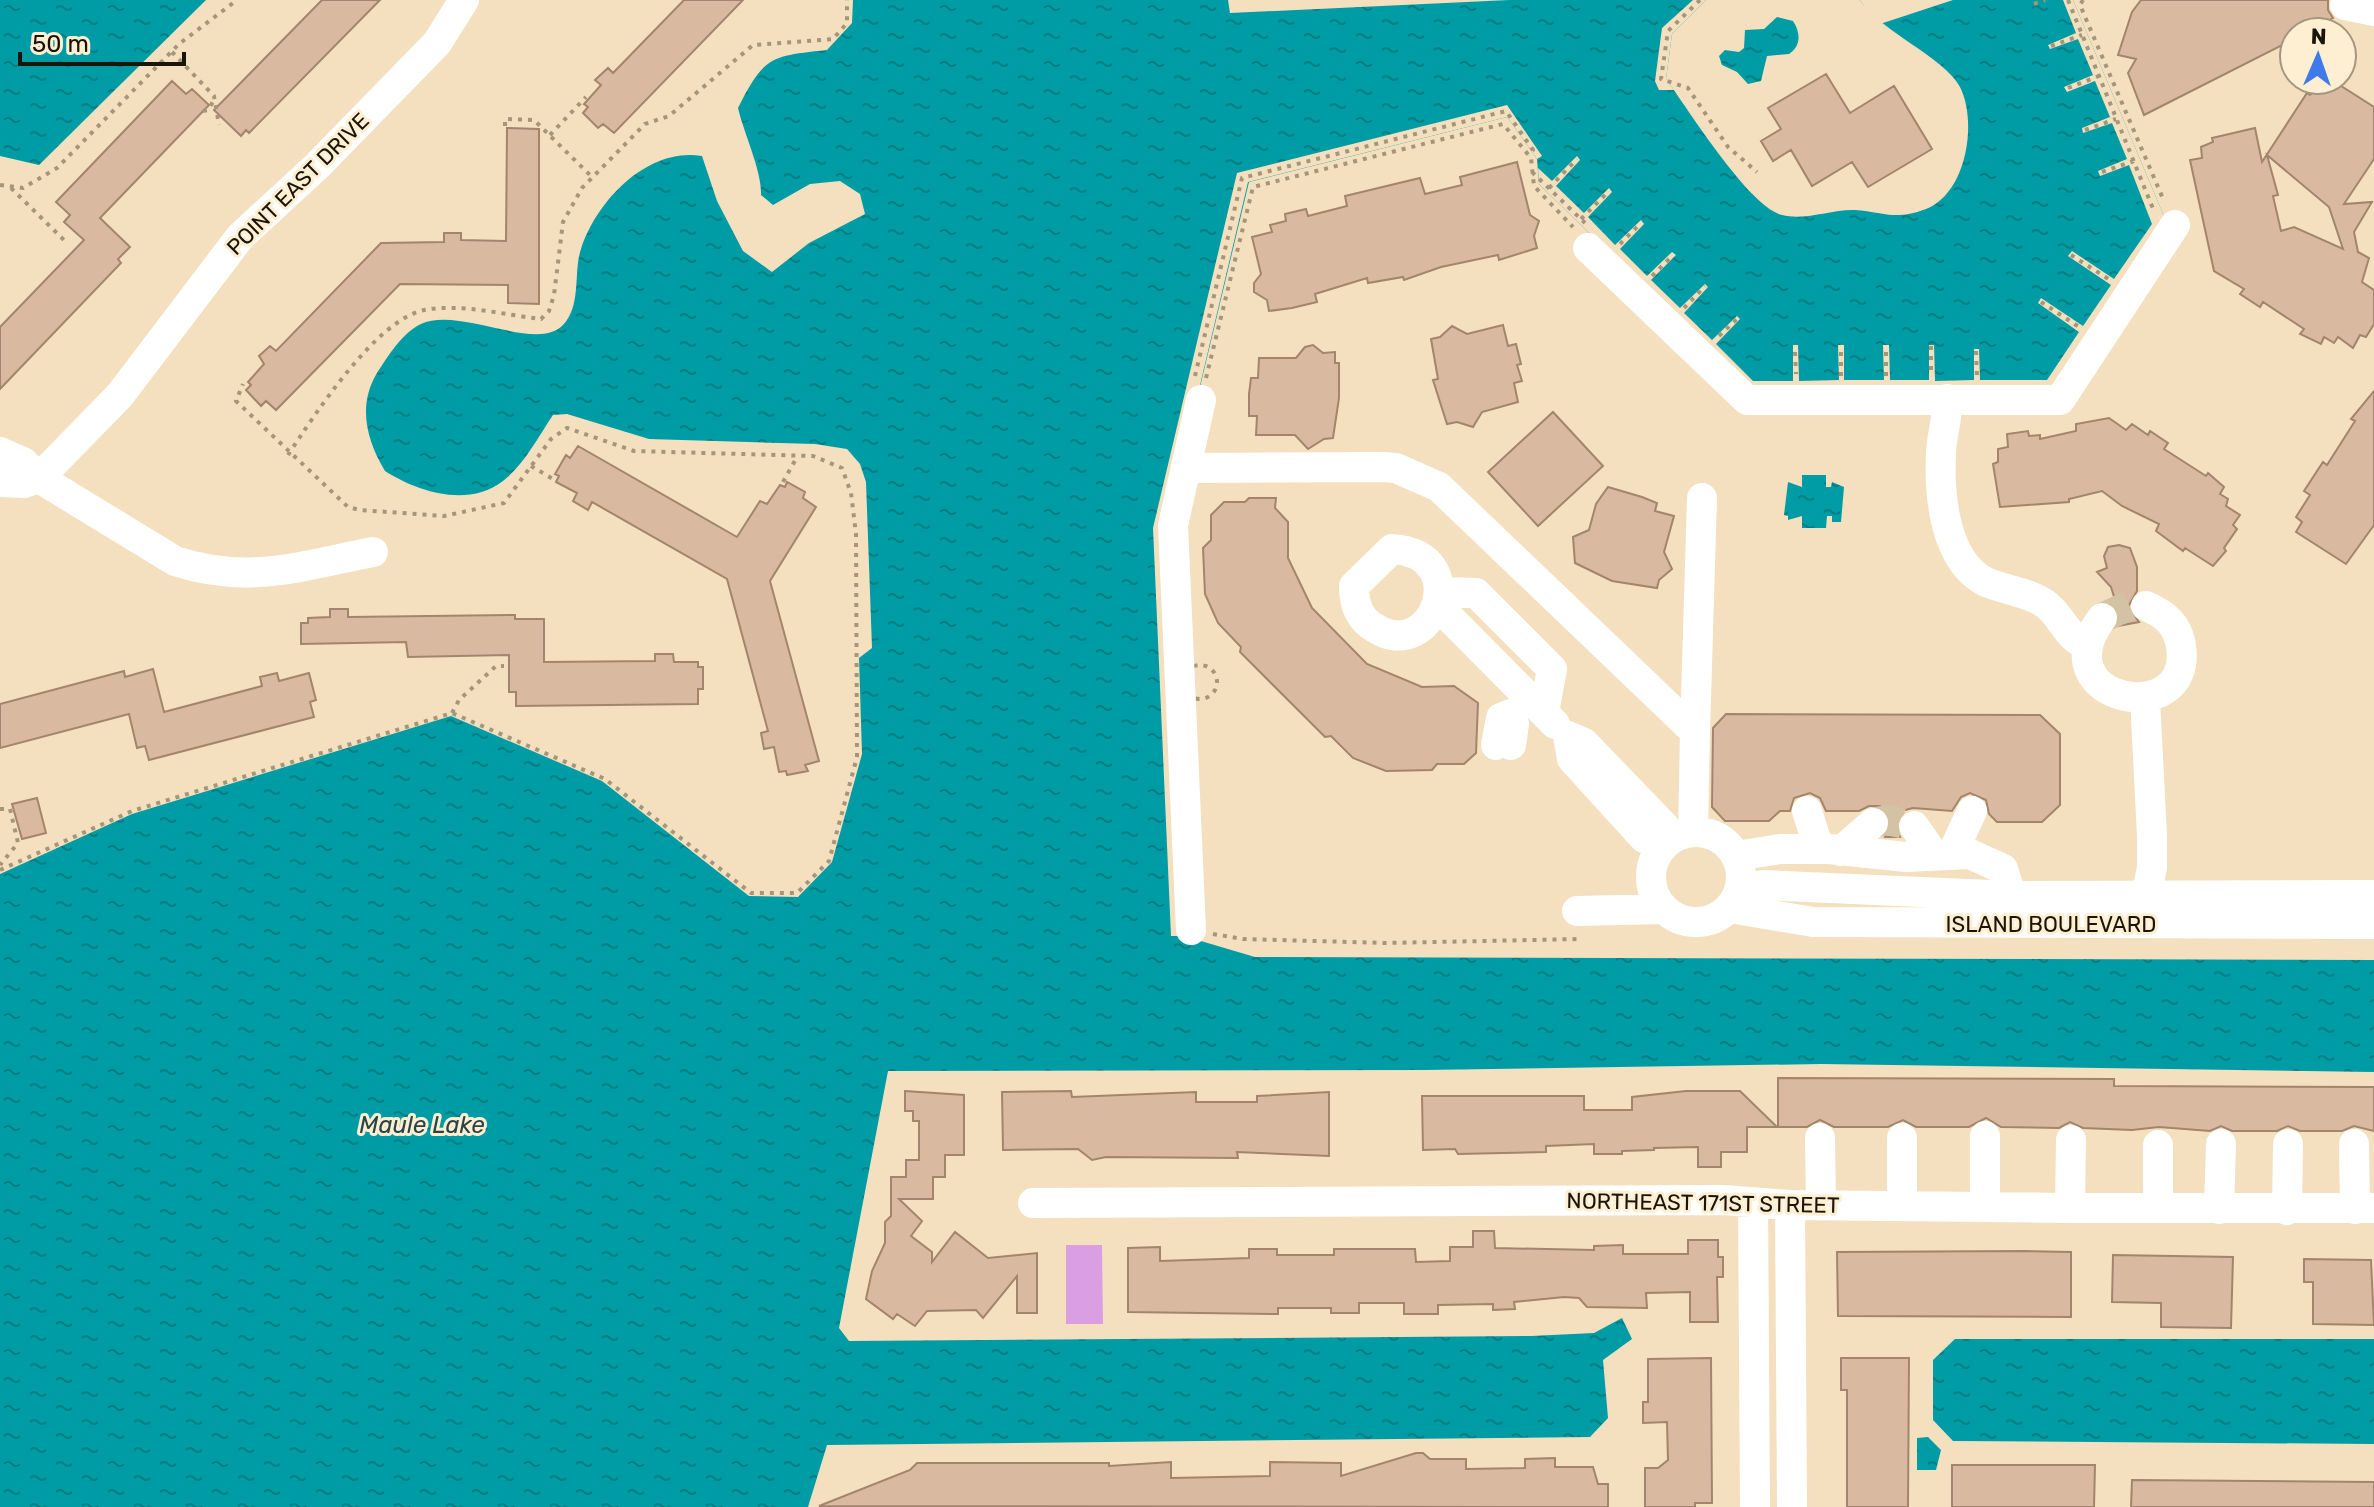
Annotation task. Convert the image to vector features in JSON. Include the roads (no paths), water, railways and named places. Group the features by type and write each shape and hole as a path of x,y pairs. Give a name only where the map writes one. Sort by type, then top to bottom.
{"street":[{"name":"POINT EAST DRIVE","path":"39,478 120,395 240,237 317,166 437,43 464,0"},
{"path":"1593,236 1747,400 1940,392 2060,400 2167,224"},
{"path":"1940,392 1947,428 1940,451 1942,488 1946,522 1957,551 1984,581 2046,604 2079,643 2087,645"},
{"path":"1191,930 1173,525 1188,468 1196,395"},
{"path":"0,452 23,462 39,478 175,561 200,569 265,574 373,552"},
{"path":"1188,468 1396,468 1439,487 1695,732"},
{"path":"0,482 24,483 39,478"},
{"path":"1693,832 1702,498"},
{"path":"1439,599 1527,707 1568,736 1584,743 1664,826 1665,844 1651,869 1651,883 1663,909 1581,925"},
{"path":"2102,618 2087,645 2088,661 2102,687 2115,695 2145,698 2171,682 2182,653 2172,624 2161,613 2146,606"},
{"path":"2142,911 2152,868 2145,698"},
{"path":"1504,745 1527,707"},
{"path":"1807,811 1830,850"},
{"path":"1943,854 1972,811"},
{"path":"1830,850 1873,823"},
{"path":"1914,826 1943,854"},
{"path":"1665,844 1693,832 1723,840 1736,856 1742,881 1734,900"},
{"path":"1736,856 1780,849 1906,857 1970,854 2003,869 2016,910"},
{"name":"ISLAND BOULEVARD","path":"2142,911 2374,895"},
{"name":"ISLAND BOULEVARD","path":"1663,909 1675,918 1703,922 1734,900 1813,922 2016,910 2142,911 2374,924"},
{"path":"1985,1136 1985,1207"},
{"path":"1820,1138 1821,1205"},
{"path":"1902,1138 1902,1206"},
{"path":"2070,1208 2071,1140"},
{"path":"2219,1209 2221,1144"},
{"path":"2287,1210 2288,1144"},
{"path":"2354,1144 2364,1208"},
{"path":"2158,1145 2158,1208"},
{"name":"NORTHEAST 171ST STREET","path":"1033,1203 1753,1203 2287,1210 2364,1208"},
{"path":"1753,1203 1755,1507"},
{"path":"1790,1205 1792,1507"}],"water":[{"path":"0,0 206,0 39,165 0,156"},
{"name":"Maule Lake","path":"853,0 1228,0 1230,13 1509,0 1706,0 1672,34 1666,79 1753,195 1782,215 1800,217 1855,210 1897,215 1926,209 1940,201 1951,189 1965,156 1968,119 1960,87 1940,65 1880,21 1860,0 2073,0 2166,221 2055,387 1750,390 1539,184 1537,159 1507,117 1249,182 1167,525 1184,936 1255,957 2374,960 2374,1072 1821,1064 1424,1070 888,1071 839,1328 849,1341 1531,1336 1594,1333 1622,1318 1632,1339 1603,1360 1608,1418 1590,1437 827,1445 808,1507 0,1507 0,874 132,814 451,716 602,781 749,896 798,897 832,862 862,754 859,658 872,648 866,482 860,464 847,449 815,444 649,439 567,414 553,415 524,459 503,481 474,494 443,494 412,485 385,471 369,436 366,411 367,398 377,373 402,339 421,324 456,320 535,334 551,332 563,325 573,308 581,249 599,213 627,181 663,160 682,155 702,156 717,201 743,251 772,272 809,243 865,214 860,194 840,181 810,184 773,205 761,195 756,164 738,108 755,78 771,62 793,54 827,50 852,23"},
{"path":"1777,17 1793,21 1798,43 1789,54 1767,56 1761,81 1748,84 1737,72 1722,65 1719,56 1725,50 1739,52 1744,48 1745,30 1764,29"},
{"path":"1802,475 1826,475 1826,487 1831,487 1832,482 1844,487 1841,522 1832,522 1832,516 1827,516 1826,528 1802,528 1802,516 1788,520 1788,516 1784,515 1788,482 1802,487"},
{"path":"1955,1339 2374,1339 2374,1444 1953,1441 1933,1420 1933,1360"},
{"path":"1928,1437 1941,1450 1936,1470 1917,1470 1917,1438"}],"tunnel":[{"path":"2102,618 2130,605 2146,606"},
{"path":"1873,823 1887,820 1914,826"}]}
